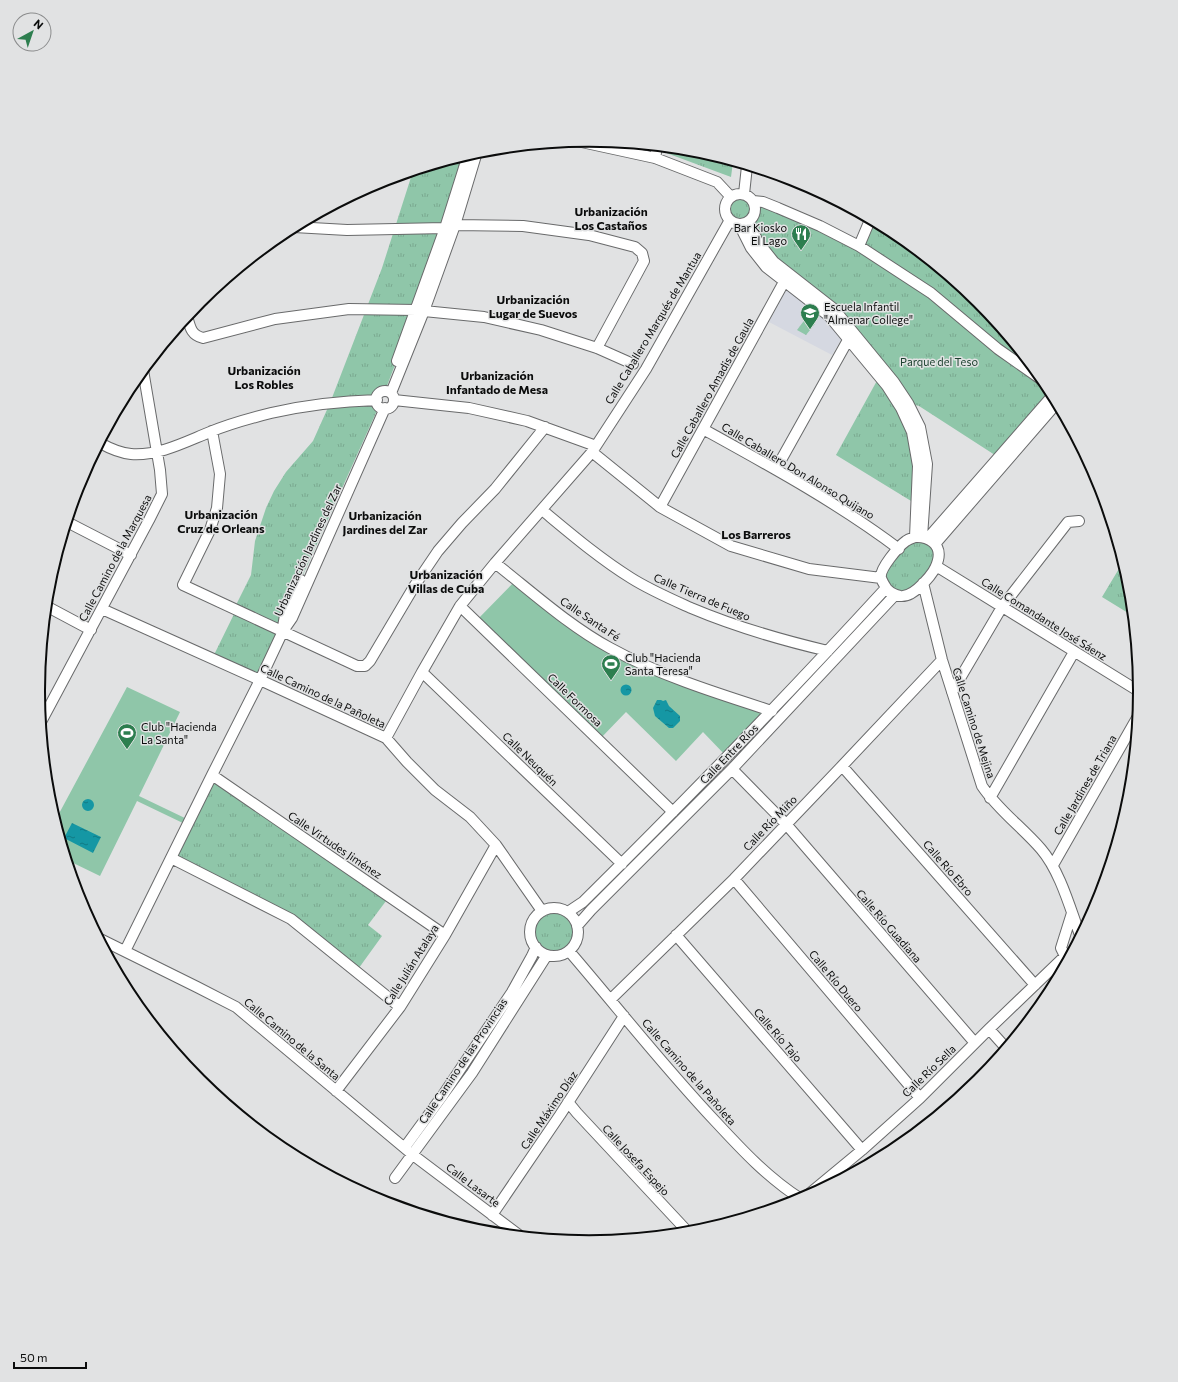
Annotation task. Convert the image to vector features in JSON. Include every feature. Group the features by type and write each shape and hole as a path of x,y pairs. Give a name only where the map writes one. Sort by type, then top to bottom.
{"street":[{"path":"607,147 655,158 717,182 731,197"},
{"path":"655,158 656,152"},
{"path":"104,445 116,451 130,454 156,452 212,431 270,413 301,407 350,401 391,406 390,395 474,159"},
{"path":"450,226 466,161"},
{"path":"744,194 746,171"},
{"path":"739,222 755,212 753,201 744,194 737,194 731,197 725,208 726,215 739,222 774,262 834,310 894,382 908,403 920,427 927,464 925,539"},
{"path":"753,201 764,202 820,226 859,246 931,293 998,349 1028,370"},
{"path":"739,222 751,248 766,267 829,316 887,386 901,408 912,432 918,466 925,539 939,552 939,559 936,566 917,590 903,596 895,595 886,588 881,578 882,571 886,564 906,541 925,539 1053,408"},
{"name":"Calle Caballero Marqués de Mantua","path":"386,738 460,606 495,563 594,449 739,222"},
{"path":"859,246 868,224"},
{"path":"305,228 347,230 450,226 523,226 589,235 635,247 642,253 644,261 597,348"},
{"name":"Calle Caballero Amadis de Gaula","path":"660,506 784,282"},
{"path":"189,322 190,329 193,334 203,338 275,320 342,310 420,310 484,317 541,330 597,348 633,364"},
{"path":"776,469 848,340"},
{"name":"Calle Camino de la Marquesa","path":"46,713 162,494 160,470 144,378"},
{"path":"380,405 379,394 390,395 469,408 527,421 545,427 594,449 660,506 731,546 809,569 881,578"},
{"path":"999,464 1049,401"},
{"name":"Urbanización Jardines del Zar","path":"125,951 283,631 285,615 380,405"},
{"path":"212,431 220,474 217,508 210,530 183,585 357,666 365,666 370,661 415,585 438,551 462,523 495,489 545,427"},
{"name":"Calle Caballero Don Alonso Quijano","path":"703,429 776,469 868,525 899,549"},
{"name":"Calle Tierra de Fuego","path":"542,510 590,550 632,578 668,598 720,620 756,633 828,651"},
{"path":"952,692 1002,607 1068,522 1079,521"},
{"path":"72,524 131,555"},
{"name":"Calle Santa Fé","path":"495,563 572,624 609,648 652,669 714,693 772,711"},
{"name":"Calle Comandante José Sáenz","path":"936,566 1133,688"},
{"name":"Calle Camino de Mejina","path":"923,583 942,660 982,786 990,798 1041,848 1053,865 1078,930"},
{"name":"Calle Entre Ríos","path":"568,912 583,902 622,864 772,711 886,588"},
{"name":"Calle Entre Ríos","path":"577,926 591,910 732,769 895,595"},
{"name":"Calle Formosa","path":"460,606 673,812"},
{"path":"52,609 91,630"},
{"name":"Calle Camino de la Pañoleta","path":"102,609 386,738 435,790 470,817 496,845 542,911"},
{"path":"990,798 1074,652"},
{"name":"Calle Río Miño","path":"611,999 734,879 942,660"},
{"name":"Calle Neuquén","path":"422,672 622,864"},
{"name":"Calle Jardines de Triana","path":"1053,865 1132,727"},
{"name":"Calle Río Ebro","path":"842,766 1035,985"},
{"name":"Calle Río Guadiana","path":"732,769 786,824 975,1043"},
{"name":"Calle Virtudes Jiménez","path":"212,775 445,935"},
{"name":"Calle Julián Atalaya","path":"336,1091 400,1007 445,935 496,845"},
{"path":"171,858 291,918 400,1007"},
{"name":"Calle Río Duero","path":"734,879 920,1098"},
{"path":"551,908 560,908 568,912 574,918 577,926 577,939 574,946 569,951 555,956 547,955 541,952 531,938 530,928 534,918 542,911 551,908"},
{"path":"1065,954 1061,948 1072,913"},
{"name":"Calle Río Tajo","path":"676,935 862,1150"},
{"name":"Calle Camino de la Santa","path":"107,942 236,1008 413,1155"},
{"name":"Calle Camino de las Provincias","path":"404,1146 447,1090 512,992 536,947"},
{"name":"Calle Camino de la Pañoleta","path":"569,951 611,999 684,1088 754,1163 795,1195"},
{"name":"Calle Camino de las Provincias","path":"395,1178 472,1073 547,955"},
{"name":"Calle Río Sella","path":"823,1182 862,1150 920,1098 989,1029 1060,963"},
{"name":"Calle Máximo Díaz","path":"492,1215 624,1016"},
{"path":"989,1029 1003,1044"},
{"name":"Calle Josefa Espejo","path":"568,1102 641,1184 683,1227"},
{"name":"Calle Lasarte","path":"413,1155 511,1229"}],"shaded area":[{"name":"Escuela Infantil \"Almenar College\"","path":"787,289 827,320 842,338 832,355 769,322"}],"green space":[{"path":"666,153 695,157 732,167 731,177"},
{"path":"466,161 416,310 385,391 378,396 377,401 379,406 285,615 260,680 212,659 251,575 255,541 266,508 274,491 286,472 313,441 330,403 382,268 411,177"},
{"path":"740,196 749,200 753,209 749,218 740,222 731,218 727,209 731,200"},
{"name":"Parque del Teso","path":"753,201 859,246 1029,372 1048,400 998,457 919,406 908,403 774,262 749,222 753,217"},
{"path":"873,227 920,259 974,306 1020,359 865,245"},
{"path":"806,318 815,324 806,335 797,330"},
{"path":"879,377 912,432 916,504 836,455"},
{"path":"922,537 939,552 917,590 895,595 882,571 899,549"},
{"path":"1119,569 1127,612 1102,597"},
{"name":"Club \"Hacienda Santa Teresa\"","path":"516,580 609,648 772,711 727,757 703,732 676,761 626,712 599,740 476,621"},
{"name":"Club \"Hacienda La Santa\"","path":"127,687 180,712 139,796 189,820 187,825 137,801 100,876 73,863 59,813"},
{"path":"212,775 389,897 368,925 382,936 356,972 291,919 171,858"},
{"path":"550,913 558,913 565,916 570,921 573,932 570,943 565,948 558,951 550,951 543,948 538,943 535,936 535,928 538,921 543,916"}],"water":[{"path":"626,684 630,686 632,690 630,694 626,696 622,694 620,690 622,686"},
{"path":"657,700 666,700 669,706 680,716 680,721 673,728 669,728 655,716 653,708"},
{"path":"86,799 90,799 94,805 90,811 86,811 82,807 82,803"},
{"path":"72,823 101,837 93,853 66,839 65,836"}],"place":[{"name":"Bar Kiosko El Lago","path":"801,251"},
{"name":"Escuela Infantil \"Almenar College\"","path":"810,330"},
{"name":"Club \"Hacienda Santa Teresa\"","path":"611,681"},
{"name":"Club \"Hacienda La Santa\"","path":"127,750"}],"district":[{"name":"Urbanización Los Castaños","path":"611,219"},
{"name":"Urbanización Lugar de Suevos","path":"533,307"},
{"name":"Urbanización Los Robles","path":"264,378"},
{"name":"Urbanización Infantado de Mesa","path":"497,383"},
{"name":"Urbanización Cruz de Orleans","path":"221,522"},
{"name":"Urbanización Jardines del Zar","path":"385,523"},
{"name":"Los Barreros","path":"756,535"},
{"name":"Urbanización Villas de Cuba","path":"446,582"}]}
